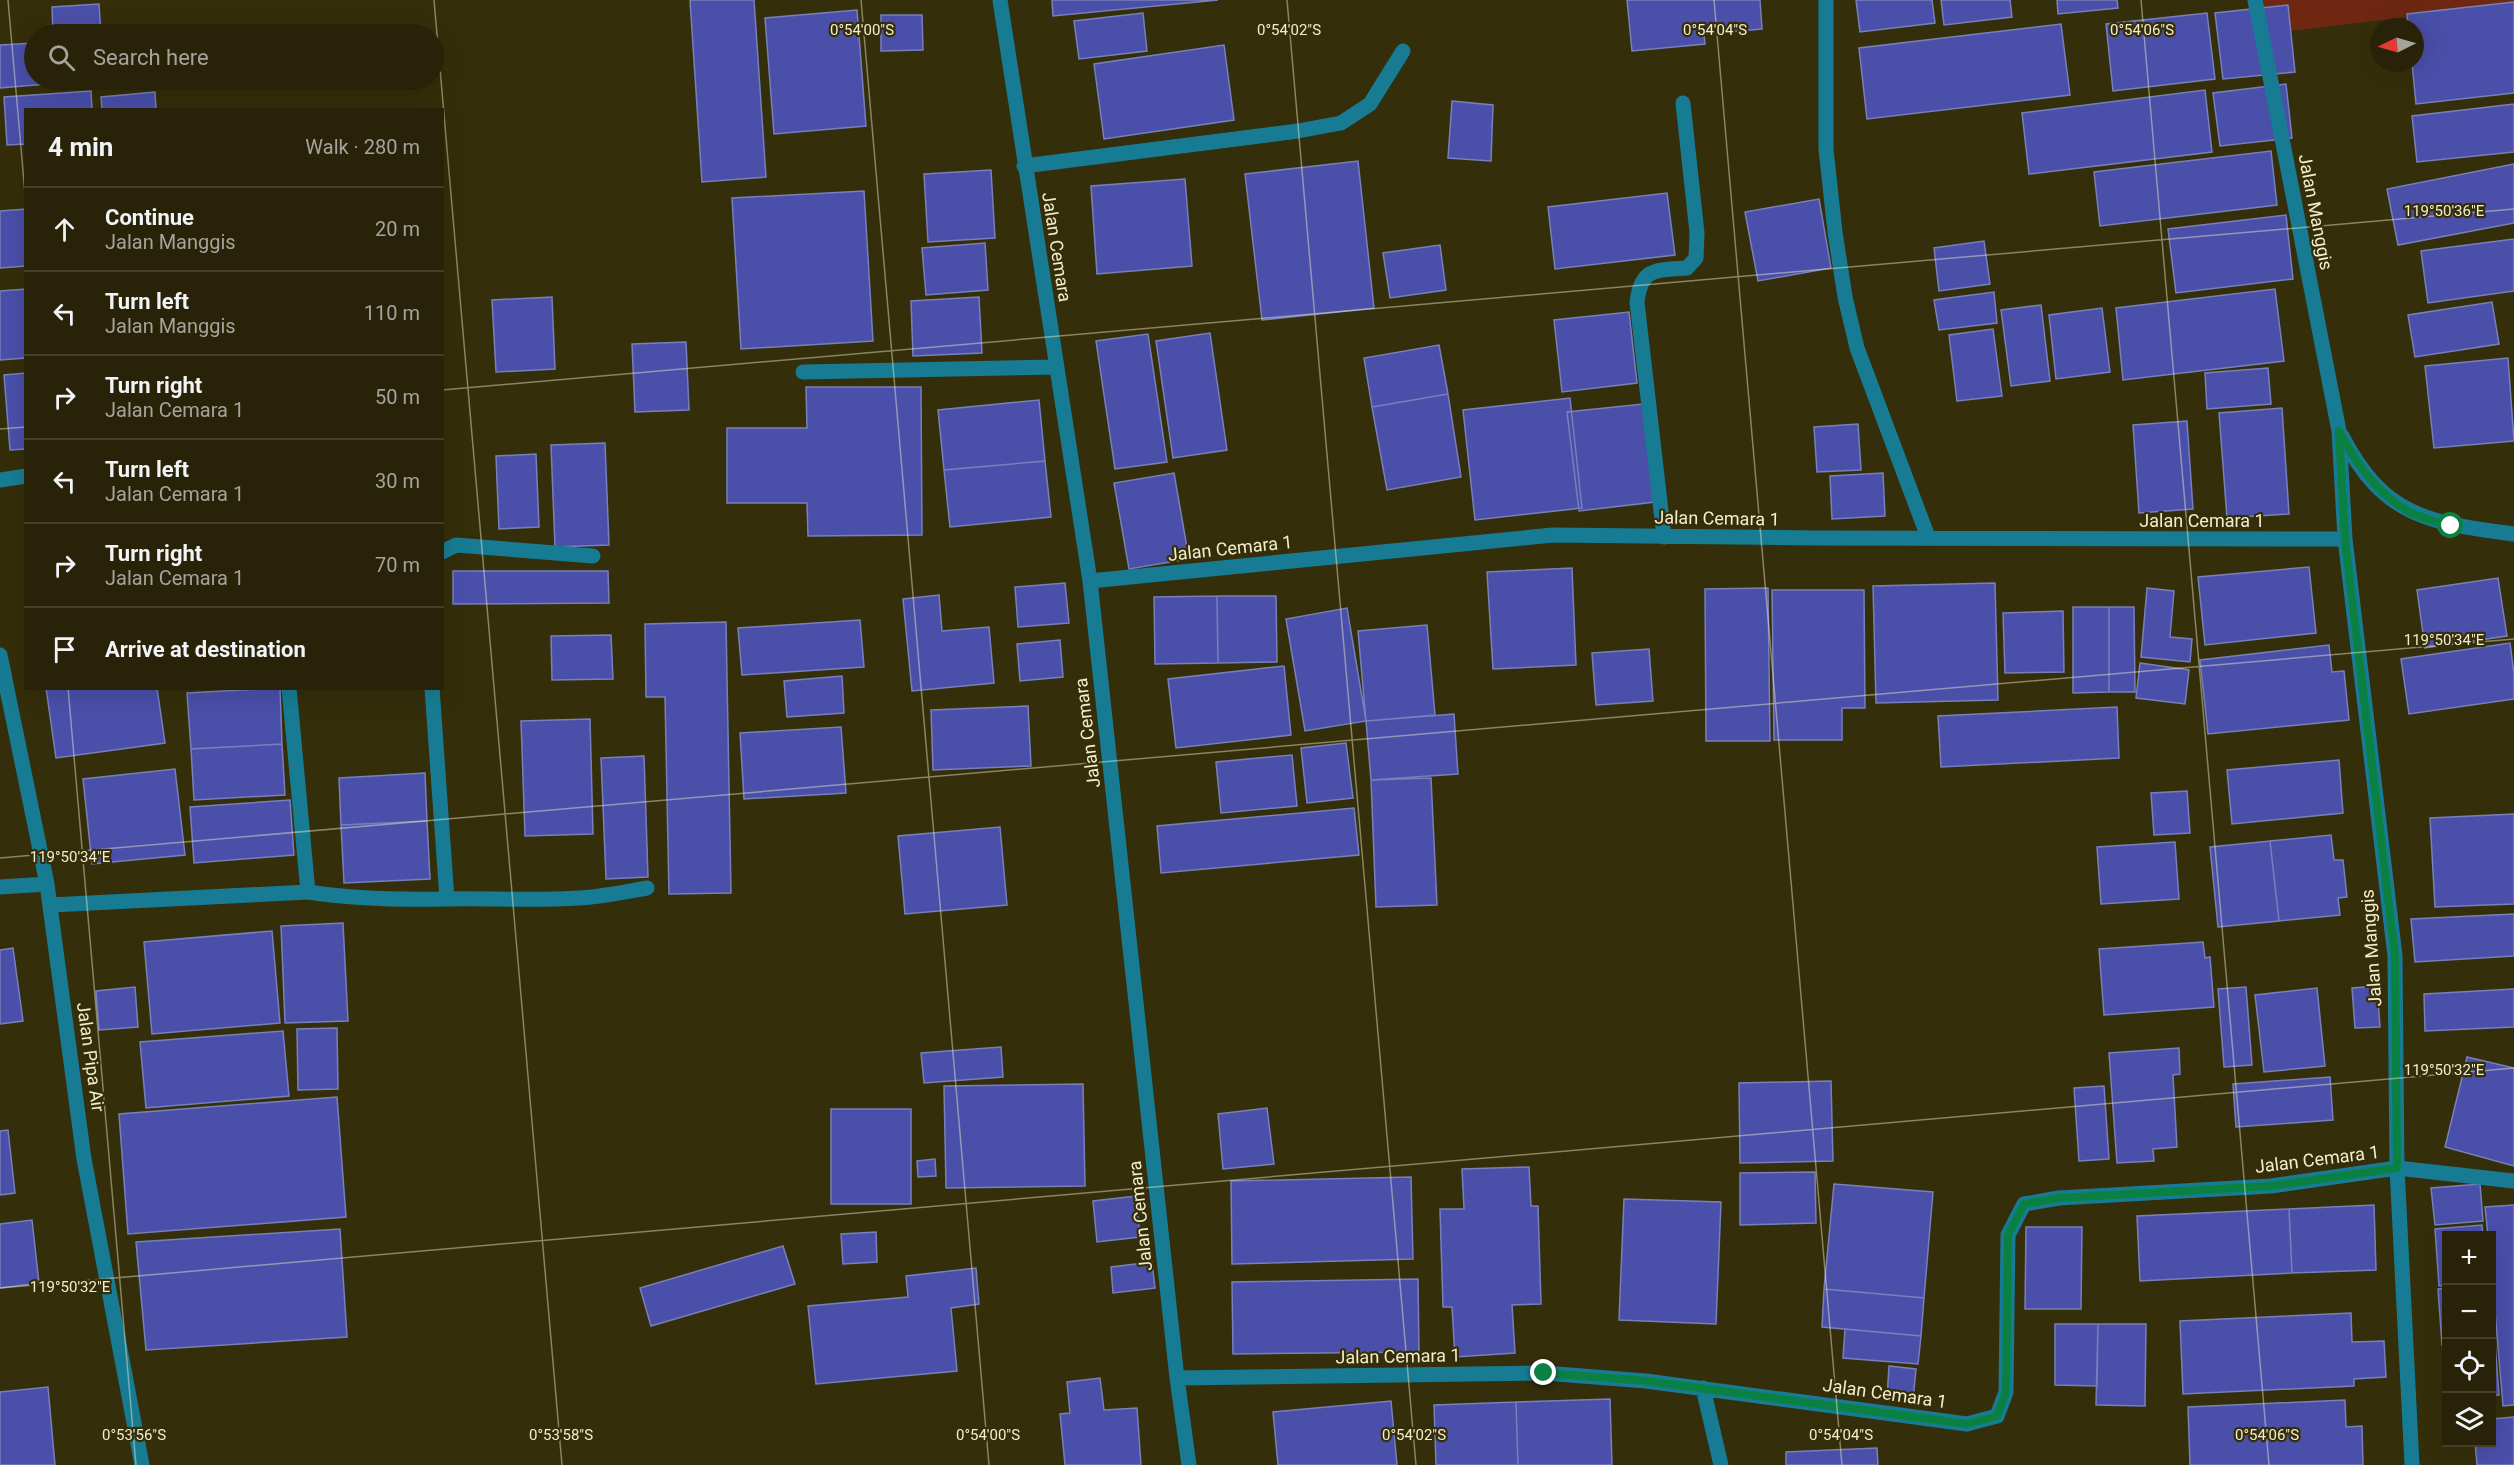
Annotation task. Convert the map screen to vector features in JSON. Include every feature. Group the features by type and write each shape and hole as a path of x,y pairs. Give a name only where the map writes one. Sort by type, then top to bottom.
{"street":[{"name":"Jalan Cemara","path":"999,0 1090,581 1177,1378 1189,1465"},
{"path":"1826,0 1826,149 1845,297 1857,348 1928,537"},
{"name":"Jalan Manggis","path":"2255,0 2339,431 2345,540 2395,956 2397,1168 2412,1465"},
{"path":"1024,166 1298,131 1341,123 1370,104 1403,51"},
{"path":"1664,537 1636,302 1639,284 1652,271 1687,268 1696,258 1697,233 1683,103"},
{"path":"803,372 1056,367"},
{"name":"Jalan Manggis","path":"2339,431 2356,463 2379,488 2411,513 2451,526 2514,534"},
{"path":"0,480 24,476"},
{"name":"Jalan Cemara 1","path":"1090,581 1552,535 2345,540"},
{"path":"444,551 456,545 593,556"},
{"name":"Jalan Pipa Air","path":"0,655 51,905 84,1159 142,1465"},
{"path":"289,690 308,892"},
{"path":"432,690 447,899"},
{"path":"0,887 47,884"},
{"path":"51,905 308,892 350,898 408,901 447,899 489,901 581,898 647,888"},
{"path":"2397,1168 2514,1181"},
{"name":"Jalan Cemara 1","path":"1177,1378 1544,1373 1647,1381 1967,1424 1997,1416 2006,1392 2008,1235 2024,1204 2059,1198 2271,1186 2397,1168"},
{"path":"1703,1388 1721,1465"}],"shaded area":[{"path":"2259,0 2514,0 2514,23 2508,5 2399,18 2370,18 2370,22 2274,33"}],"building":[{"path":"690,0 754,0 766,177 702,182"},
{"path":"1052,0 1218,0 1053,16"},
{"path":"1627,0 1760,0 1762,29 1704,34 1705,44 1632,51"},
{"path":"1856,0 1932,0 1935,23 1860,32"},
{"path":"1941,0 2010,0 2012,17 1944,25"},
{"path":"2057,0 2117,0 2118,8 2058,14"},
{"path":"2514,2 2514,93 2416,104 2413,72 2424,72 2424,18 2407,18 2407,14"},
{"path":"99,4 100,24 53,24 52,7"},
{"path":"2288,5 2295,72 2223,79 2215,13"},
{"path":"857,10 866,126 774,134 765,18"},
{"path":"1143,13 1147,51 1079,59 1074,21"},
{"path":"2207,13 2215,79 2113,91 2106,24"},
{"path":"881,15 922,15 923,50 881,51"},
{"path":"2061,24 2070,95 1867,119 1859,48"},
{"path":"24,44 24,86 0,88 0,45"},
{"path":"1224,45 1234,120 1104,139 1094,64"},
{"path":"2286,84 2292,138 2220,146 2213,93"},
{"path":"2205,90 2212,152 2029,174 2022,113"},
{"path":"91,91 92,108 24,108 24,144 7,145 4,97"},
{"path":"155,92 156,108 102,108 101,97"},
{"path":"1452,101 1493,105 1491,161 1448,158"},
{"path":"2514,104 2514,152 2417,162 2412,116"},
{"path":"2271,151 2277,205 2100,226 2094,172"},
{"path":"1358,161 1374,308 1262,320 1245,174"},
{"path":"2514,164 2514,223 2398,245 2387,189"},
{"path":"991,170 995,238 928,242 924,174"},
{"path":"1185,179 1192,266 1097,274 1091,186"},
{"path":"864,191 873,341 741,349 732,198"},
{"path":"1667,193 1675,255 1555,269 1548,207"},
{"path":"1819,199 1831,268 1758,281 1745,212"},
{"path":"24,209 24,266 0,268 0,211"},
{"path":"2286,215 2293,279 2176,293 2168,229"},
{"path":"2514,239 2514,291 2428,303 2421,251"},
{"path":"1984,241 1990,284 1939,291 1934,248"},
{"path":"985,243 988,290 926,295 922,248"},
{"path":"1440,245 1446,290 1390,298 1383,253"},
{"path":"24,289 24,358 0,360 0,291"},
{"path":"2275,289 2284,361 2123,380 2116,308"},
{"path":"1994,292 1997,323 1939,330 1934,300"},
{"path":"552,297 555,369 496,372 492,300"},
{"path":"979,297 982,353 913,356 911,301"},
{"path":"2492,302 2499,344 2415,357 2408,315"},
{"path":"2041,305 2050,381 2011,386 2001,310"},
{"path":"2102,308 2110,372 2056,379 2049,315"},
{"path":"1629,312 1637,383 1562,392 1554,320"},
{"path":"1993,329 2002,396 1957,401 1949,335"},
{"path":"1210,333 1227,450 1173,458 1156,341"},
{"path":"1148,334 1167,462 1115,469 1096,341"},
{"path":"686,342 689,410 635,412 632,344"},
{"path":"1439,345 1448,394 1372,407 1364,358"},
{"path":"2508,358 2514,441 2434,448 2425,366"},
{"path":"2268,368 2271,404 2207,409 2205,373"},
{"path":"24,373 24,449 10,450 4,375"},
{"path":"806,387 921,387 922,535 808,536 807,503 727,503 727,428 807,428"},
{"path":"1448,394 1461,477 1387,490 1372,407"},
{"path":"1570,398 1582,508 1475,520 1463,410"},
{"path":"1039,400 1045,461 944,470 938,410"},
{"path":"1643,404 1655,502 1579,511 1567,412"},
{"path":"2282,408 2289,514 2227,518 2219,413"},
{"path":"2187,421 2193,509 2139,513 2133,425"},
{"path":"1858,424 1861,470 1817,472 1814,427"},
{"path":"605,443 609,545 555,547 551,445"},
{"path":"536,454 539,527 499,529 496,456"},
{"path":"1045,461 1051,517 950,527 944,470"},
{"path":"1174,473 1189,559 1129,569 1114,483"},
{"path":"1883,473 1885,516 1832,519 1830,476"},
{"path":"2309,567 2316,633 2205,645 2198,577"},
{"path":"1572,568 1576,665 1493,669 1487,572"},
{"path":"453,571 608,571 609,603 453,604"},
{"path":"2498,578 2507,636 2425,648 2417,590"},
{"path":"1065,583 1069,623 1018,627 1015,587"},
{"path":"1995,583 1998,700 1876,703 1873,586"},
{"path":"1768,588 1770,741 1706,741 1705,589"},
{"path":"2147,588 2174,591 2170,637 2192,639 2190,662 2141,657"},
{"path":"1772,590 1864,590 1865,708 1842,708 1842,740 1774,740"},
{"path":"939,595 942,631 989,627 994,683 912,691 903,599"},
{"path":"1217,596 1276,596 1277,662 1218,663"},
{"path":"1217,596 1218,663 1155,664 1154,597"},
{"path":"2073,607 2109,607 2109,692 2073,693"},
{"path":"2109,607 2134,607 2135,692 2109,692"},
{"path":"1347,608 1366,721 1305,731 1286,619"},
{"path":"2063,611 2064,672 2005,673 2003,613"},
{"path":"860,620 864,667 742,675 738,628"},
{"path":"726,622 731,893 669,894 665,697 646,697 645,624"},
{"path":"1427,625 1435,715 1366,721 1358,631"},
{"path":"611,635 613,679 552,680 551,636"},
{"path":"1060,640 1063,677 1020,681 1017,644"},
{"path":"2510,643 2514,699 2409,714 2401,659"},
{"path":"2329,645 2332,672 2344,671 2349,720 2208,734 2200,660"},
{"path":"1649,649 1653,701 1596,705 1592,653"},
{"path":"2140,663 2189,670 2185,704 2136,698"},
{"path":"1284,666 1291,735 1176,748 1168,679"},
{"path":"842,676 844,713 787,717 784,681"},
{"path":"46,690 157,690 165,743 56,758"},
{"path":"280,690 282,744 191,749 187,693"},
{"path":"1028,706 1031,766 933,770 931,710"},
{"path":"2117,707 2119,758 1941,767 1938,716"},
{"path":"1454,714 1458,774 1371,780 1366,721"},
{"path":"590,719 593,834 525,836 521,721"},
{"path":"841,727 846,793 744,799 740,733"},
{"path":"1346,743 1353,798 1307,803 1301,748"},
{"path":"282,744 285,795 194,800 191,749"},
{"path":"1292,755 1297,806 1221,813 1216,762"},
{"path":"644,756 648,877 606,879 601,758"},
{"path":"2339,760 2343,813 2232,824 2227,770"},
{"path":"175,769 185,855 92,864 83,779"},
{"path":"425,773 427,821 341,825 339,778"},
{"path":"1431,778 1437,905 1376,907 1371,780"},
{"path":"2187,791 2190,833 2154,835 2151,793"},
{"path":"290,800 294,855 194,863 190,807"},
{"path":"1354,808 1359,855 1161,873 1157,826"},
{"path":"2514,814 2514,904 2435,907 2430,818"},
{"path":"427,821 430,879 344,883 341,825"},
{"path":"1000,827 1007,905 905,914 898,836"},
{"path":"2331,835 2334,860 2343,860 2347,897 2338,898 2340,915 2279,921 2270,841"},
{"path":"2270,841 2279,921 2218,927 2210,847"},
{"path":"2175,842 2179,899 2101,904 2097,847"},
{"path":"2514,914 2514,956 2415,962 2411,919"},
{"path":"343,923 348,1021 285,1023 281,926"},
{"path":"272,931 280,1023 152,1034 144,942"},
{"path":"2203,942 2205,958 2210,957 2214,1007 2104,1015 2099,949"},
{"path":"13,948 23,1021 0,1024 0,950"},
{"path":"2377,986 2380,1027 2355,1028 2352,988"},
{"path":"135,987 138,1027 99,1030 96,991"},
{"path":"2246,987 2252,1065 2224,1067 2218,989"},
{"path":"2317,988 2325,1066 2264,1072 2255,995"},
{"path":"2514,989 2514,1027 2425,1031 2424,994"},
{"path":"337,1028 338,1089 298,1090 297,1029"},
{"path":"283,1031 289,1096 146,1108 140,1042"},
{"path":"1001,1047 1003,1077 924,1083 921,1053"},
{"path":"2179,1048 2180,1074 2173,1075 2177,1147 2153,1149 2154,1161 2117,1163 2109,1053"},
{"path":"2467,1057 2514,1068 2514,1166 2445,1147"},
{"path":"2330,1077 2333,1120 2236,1127 2233,1084"},
{"path":"1831,1081 1833,1161 1740,1163 1739,1083"},
{"path":"1083,1084 1085,1186 946,1188 944,1086"},
{"path":"2104,1086 2109,1159 2079,1161 2074,1088"},
{"path":"337,1097 346,1217 128,1234 119,1114"},
{"path":"1267,1108 1274,1164 1223,1169 1218,1114"},
{"path":"831,1109 911,1109 911,1204 831,1204"},
{"path":"8,1130 15,1193 0,1195 0,1131"},
{"path":"935,1159 936,1176 918,1177 917,1161"},
{"path":"1529,1167 1531,1206 1538,1206 1541,1304 1512,1305 1515,1353 1455,1357 1452,1307 1443,1307 1440,1209 1464,1209 1462,1169"},
{"path":"1815,1172 1816,1223 1740,1225 1740,1173"},
{"path":"1411,1177 1413,1259 1232,1264 1231,1181"},
{"path":"1834,1184 1933,1192 1924,1298 1824,1289"},
{"path":"2480,1184 2483,1221 2435,1225 2431,1188"},
{"path":"1136,1196 1140,1237 1097,1242 1093,1201"},
{"path":"1624,1199 1721,1202 1716,1324 1619,1320"},
{"path":"2374,1205 2376,1270 2292,1273 2289,1209"},
{"path":"2514,1205 2514,1405 2503,1406 2496,1323 2496,1231 2487,1231 2485,1207"},
{"path":"2289,1209 2292,1273 2140,1281 2137,1216"},
{"path":"32,1220 39,1283 0,1288 0,1224"},
{"path":"2482,1225 2483,1231 2442,1231 2442,1286 2439,1286 2435,1229"},
{"path":"2026,1227 2082,1227 2081,1309 2025,1309"},
{"path":"340,1229 347,1337 146,1350 136,1242"},
{"path":"876,1232 877,1262 843,1264 841,1234"},
{"path":"783,1246 795,1284 651,1326 640,1288"},
{"path":"1152,1262 1155,1288 1113,1293 1111,1267"},
{"path":"976,1268 979,1304 951,1308 957,1371 816,1384 808,1306 908,1297 906,1276"},
{"path":"1418,1279 1419,1352 1233,1354 1232,1282"},
{"path":"2442,1288 2442,1345 2438,1289"},
{"path":"1824,1289 1924,1298 1921,1336 1822,1327"},
{"path":"2351,1313 2352,1342 2384,1341 2386,1377 2354,1379 2354,1386 2183,1394 2180,1321"},
{"path":"2055,1324 2098,1324 2097,1386 2055,1385"},
{"path":"2098,1324 2146,1324 2145,1406 2096,1405"},
{"path":"1845,1329 1921,1336 1918,1364 1843,1358"},
{"path":"2496,1356 2499,1395 2496,1395"},
{"path":"1889,1366 1916,1369 1913,1400 1887,1398"},
{"path":"1100,1378 1104,1410 1137,1408 1141,1465 1065,1465 1060,1414 1070,1413 1067,1382"},
{"path":"48,1387 55,1465 0,1465 0,1392"},
{"path":"1610,1399 1612,1465 1518,1465 1516,1402"},
{"path":"2345,1400 2346,1427 2362,1426 2363,1465 2190,1465 2188,1407"},
{"path":"1391,1401 1397,1465 1278,1465 1273,1412"},
{"path":"1516,1402 1518,1465 1436,1465 1434,1405"},
{"path":"2514,1417 2514,1465 2477,1465 2475,1447 2496,1447 2496,1419"},
{"path":"1877,1448 1878,1465 1786,1465 1786,1452"}],"route":[{"path":"1544,1373 1647,1381 1967,1424 1997,1416 2006,1392 2008,1235 2024,1204 2059,1198 2271,1186 2397,1168 2395,956 2345,540 2339,431 2356,463 2379,488 2411,513 2451,526"}]}
